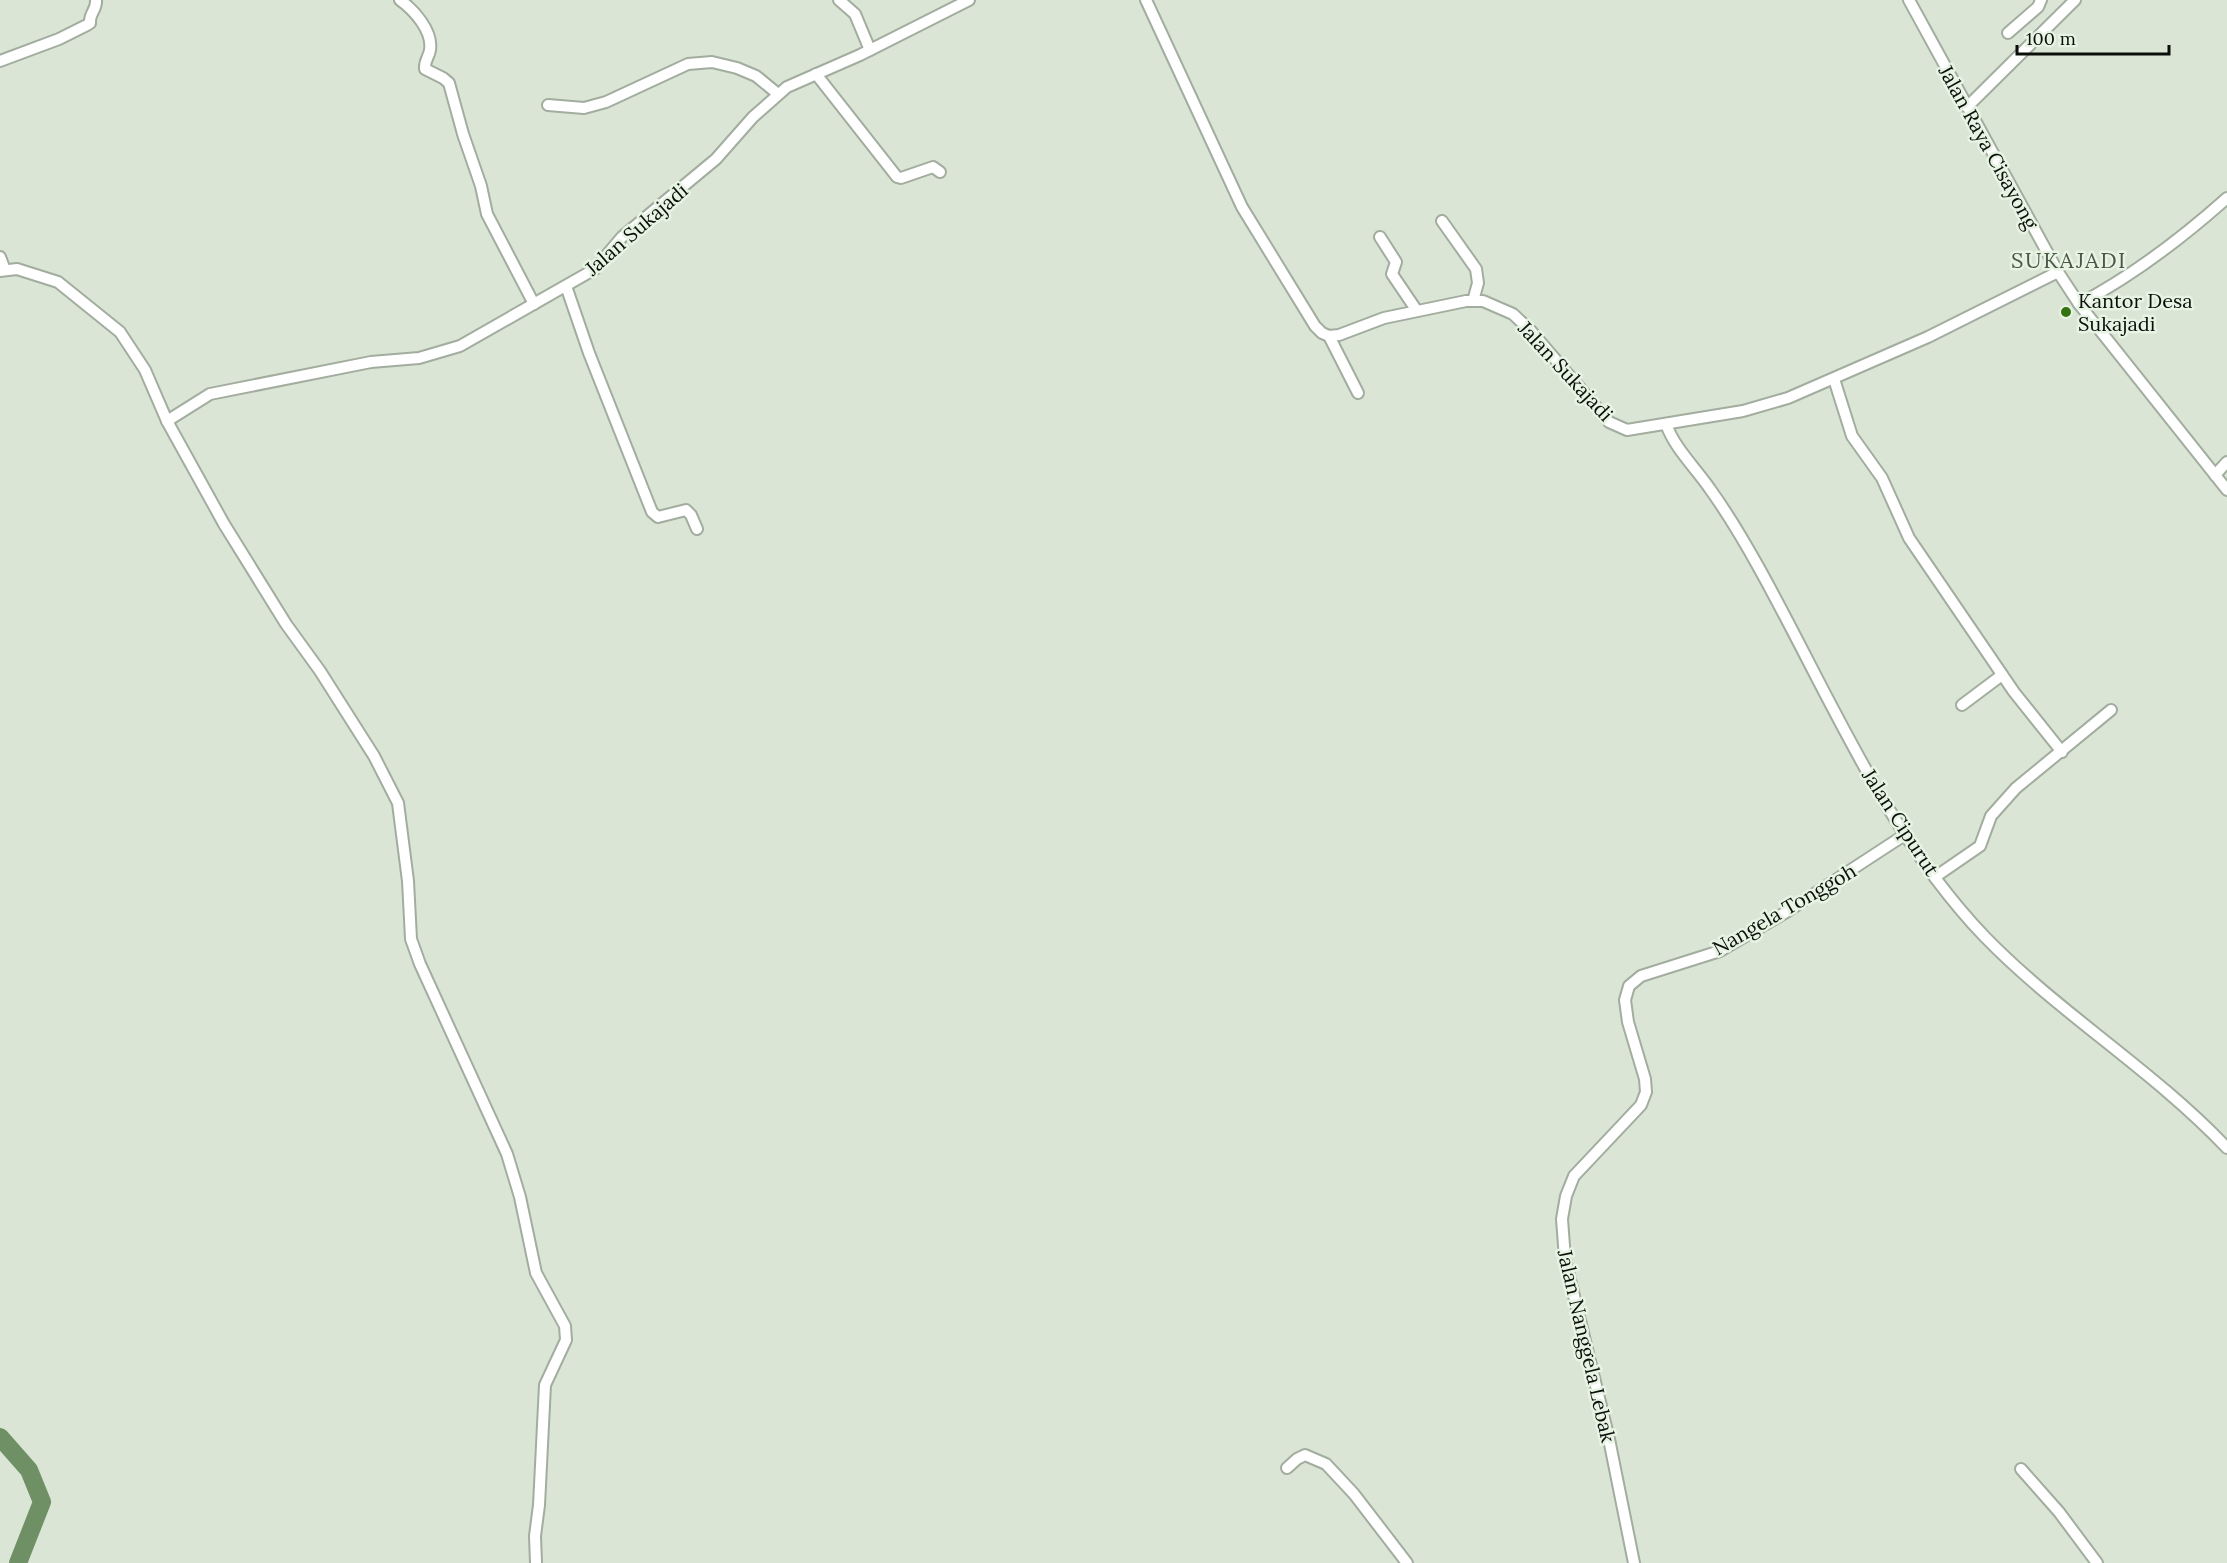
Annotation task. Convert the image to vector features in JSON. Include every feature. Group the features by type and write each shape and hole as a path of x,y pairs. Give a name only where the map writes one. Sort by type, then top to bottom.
{"street":[{"path":"0,61 59,39 87,25 90,23 89,17 96,5 96,0"},
{"path":"400,0 419,19 427,34 430,51 424,67 449,83 481,186 487,214 534,304"},
{"path":"839,0 855,14 870,50"},
{"name":"Jalan Sukajadi","path":"167,421 210,394 371,362 419,358 460,346 595,269 622,237 716,159 753,117 787,87 870,50 969,0"},
{"path":"1146,0 1242,207 1315,326 1329,336 1358,393"},
{"name":"Jalan Raya Cisayong","path":"1909,0 2058,272 2079,304 2227,490"},
{"path":"2008,33 2038,7 2041,0"},
{"path":"1967,107 2075,0"},
{"path":"548,105 584,108 606,102 688,64 712,62 737,68 756,76 778,94"},
{"path":"816,74 897,177 901,178 933,167 940,172"},
{"path":"2079,304 2117,284 2182,238 2227,198"},
{"path":"1442,221 1476,269 1478,283 1473,301"},
{"path":"1380,237 1396,262 1392,274 1417,311"},
{"path":"0,257 2,271 17,269 58,282 120,332 145,370 167,421 224,525 374,756 398,803 408,881 411,939 420,964 507,1155 520,1197 536,1273 565,1326 566,1340 545,1385 539,1505 535,1536 536,1563"},
{"name":"Jalan Sukajadi","path":"1329,336 1339,335 1384,318 1483,301 1514,315 1531,331 1609,422 1627,430 1754,408 1788,399 1928,337 2058,272"},
{"path":"566,286 652,512 658,517 686,510 691,515 697,529"},
{"path":"1834,378 1852,436 1882,478 1909,538 2002,675 2062,752"},
{"name":"Jalan Cipurut","path":"1666,424 1670,435 1686,459 1710,488 1742,537 1863,762 1935,877 1984,936 2024,973 2198,1117 2227,1148"},
{"path":"2215,475 2227,462"},
{"path":"1962,705 2002,675"},
{"path":"1935,877 1976,850 1984,839 1991,816 2016,788 2111,710"},
{"name":"Nangela Tonggoh","path":"1574,1176 1641,1105 1646,1092 1645,1079 1628,1022 1625,1000 1629,986 1641,976 1720,951 1788,911 1906,834"},
{"name":"Jalan Nanggela Lebak","path":"1574,1176 1566,1196 1562,1219 1565,1259 1608,1439 1634,1563"},
{"path":"1287,1468 1297,1458 1305,1455 1326,1464 1354,1494 1407,1563"},
{"path":"2021,1469 2059,1512 2097,1563"}],"waterway":[{"path":"0,1437 29,1470 42,1502 18,1563"}],"place":[{"name":"Kantor Desa Sukajadi","path":"2066,312"}],"district":[{"name":"SUKAJADI","path":"2069,260"}]}
